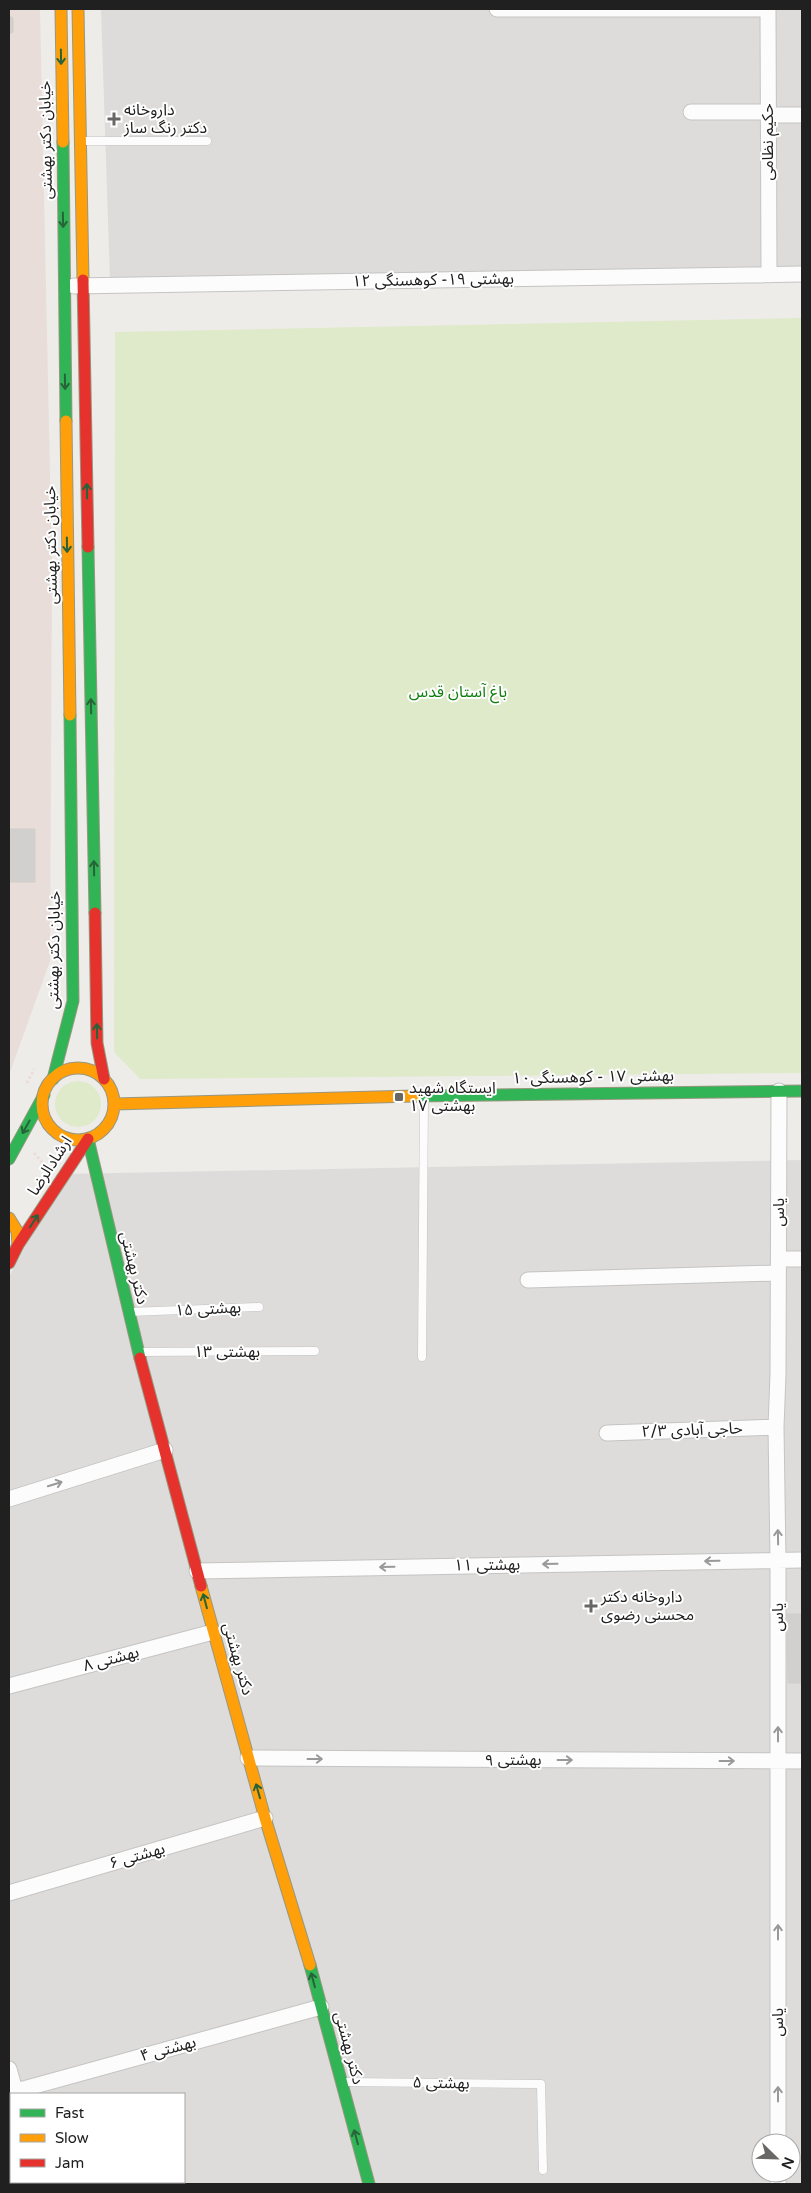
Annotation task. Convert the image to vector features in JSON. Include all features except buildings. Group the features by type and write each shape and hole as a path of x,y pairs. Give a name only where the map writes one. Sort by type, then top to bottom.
{"street":[{"name":"خیابان دکتر بهشتی","path":"53,1079 73,1002 61,9"},
{"path":"78,9 97,1043 104,1079"},
{"path":"497,9 768,9"},
{"name":"حکیم نظامی","path":"768,9 769,275"},
{"path":"691,112 802,115"},
{"name":"بهشتی ۱۹- کوهسنگی ۱۲","path":"64,286 802,274"},
{"path":"9,1159 44,1095 53,1079 61,1073 78,1068 96,1073 104,1079 110,1086 114,1104 113,1114 104,1130 88,1139 69,1139 53,1130 44,1114 44,1095"},
{"name":"یاس","path":"778,2133 778,1560 776,1428 778,1374 779,1091"},
{"name":"بهشتی ۱۷ - کوهسنگی۱۰","path":"114,1104 424,1096 802,1091"},
{"name":"ارشادالرضا","path":"9,1263 18,1245 88,1139"},
{"name":"دکتر بهشتی","path":"88,1139 128,1312 213,1632 248,1758 302,1937 369,2184"},
{"path":"9,1218 17,1231 18,1245"},
{"path":"528,1280 778,1266 802,1259"},
{"name":"حاجی آبادی ۲/۳","path":"607,1433 776,1428"},
{"path":"9,1499 165,1450"},
{"name":"بهشتی ۱۱","path":"197,1571 802,1560"},
{"name":"بهشتی ۸","path":"9,1686 213,1632"},
{"name":"بهشتی ۹","path":"248,1758 802,1761"},
{"name":"بهشتی ۶","path":"9,1893 266,1818"},
{"name":"بهشتی ۴","path":"13,2093 321,2007"},
{"path":"9,2069 13,2093"}],"lane":[{"path":"80,142 207,141"},
{"path":"422,1356 424,1096"},
{"name":"بهشتی ۱۵","path":"128,1312 259,1307"},
{"name":"بهشتی ۱۳","path":"139,1352 315,1351"},
{"name":"بهشتی ۵","path":"341,2082 540,2084 543,2170"}],"shaded area":[{"path":"9,9 40,9 52,566 50,961 9,1075"},
{"path":"101,9 802,9 802,271 110,281"},
{"path":"802,1160 802,2184 9,2184 9,1277 64,1174"}],"green space":[{"name":"باغ آستان قدس","path":"802,318 802,1073 140,1079 114,1052 115,332"},
{"path":"83,1081 95,1087 100,1095 100,1113 95,1121 87,1126 73,1127 61,1121 56,1113 55,1099 61,1087 69,1082"}],"traffic: fast":[{"path":"63,142 66,421"},
{"path":"88,547 95,913"},
{"path":"53,1079 73,1001 70,715"},
{"path":"415,1096 802,1091"},
{"path":"9,1159 44,1095"},
{"path":"88,1139 140,1358"},
{"path":"310,1965 369,2184"}],"traffic: slow":[{"path":"61,9 63,142"},
{"path":"78,9 83,280"},
{"path":"66,421 70,715"},
{"path":"78,1068 98,1074 108,1084 114,1104 108,1124 98,1134 78,1140 58,1134 48,1124 42,1104 48,1084 58,1074 78,1068"},
{"path":"114,1104 415,1096"},
{"path":"9,1218 17,1231 18,1245"},
{"path":"201,1586 265,1818 310,1965"}],"traffic: jam":[{"path":"83,280 88,547"},
{"path":"95,913 97,1043 104,1079"},
{"path":"9,1263 18,1245 88,1139"},
{"path":"140,1358 201,1586"}],"place":[{"name":"داروخانه دکتر رنگ ساز","path":"114,119"},
{"name":"ایستگاه شهید بهشتی ۱۷","path":"399,1097"},
{"name":"داروخانه دکتر محسنی رضوی","path":"591,1606"}]}
